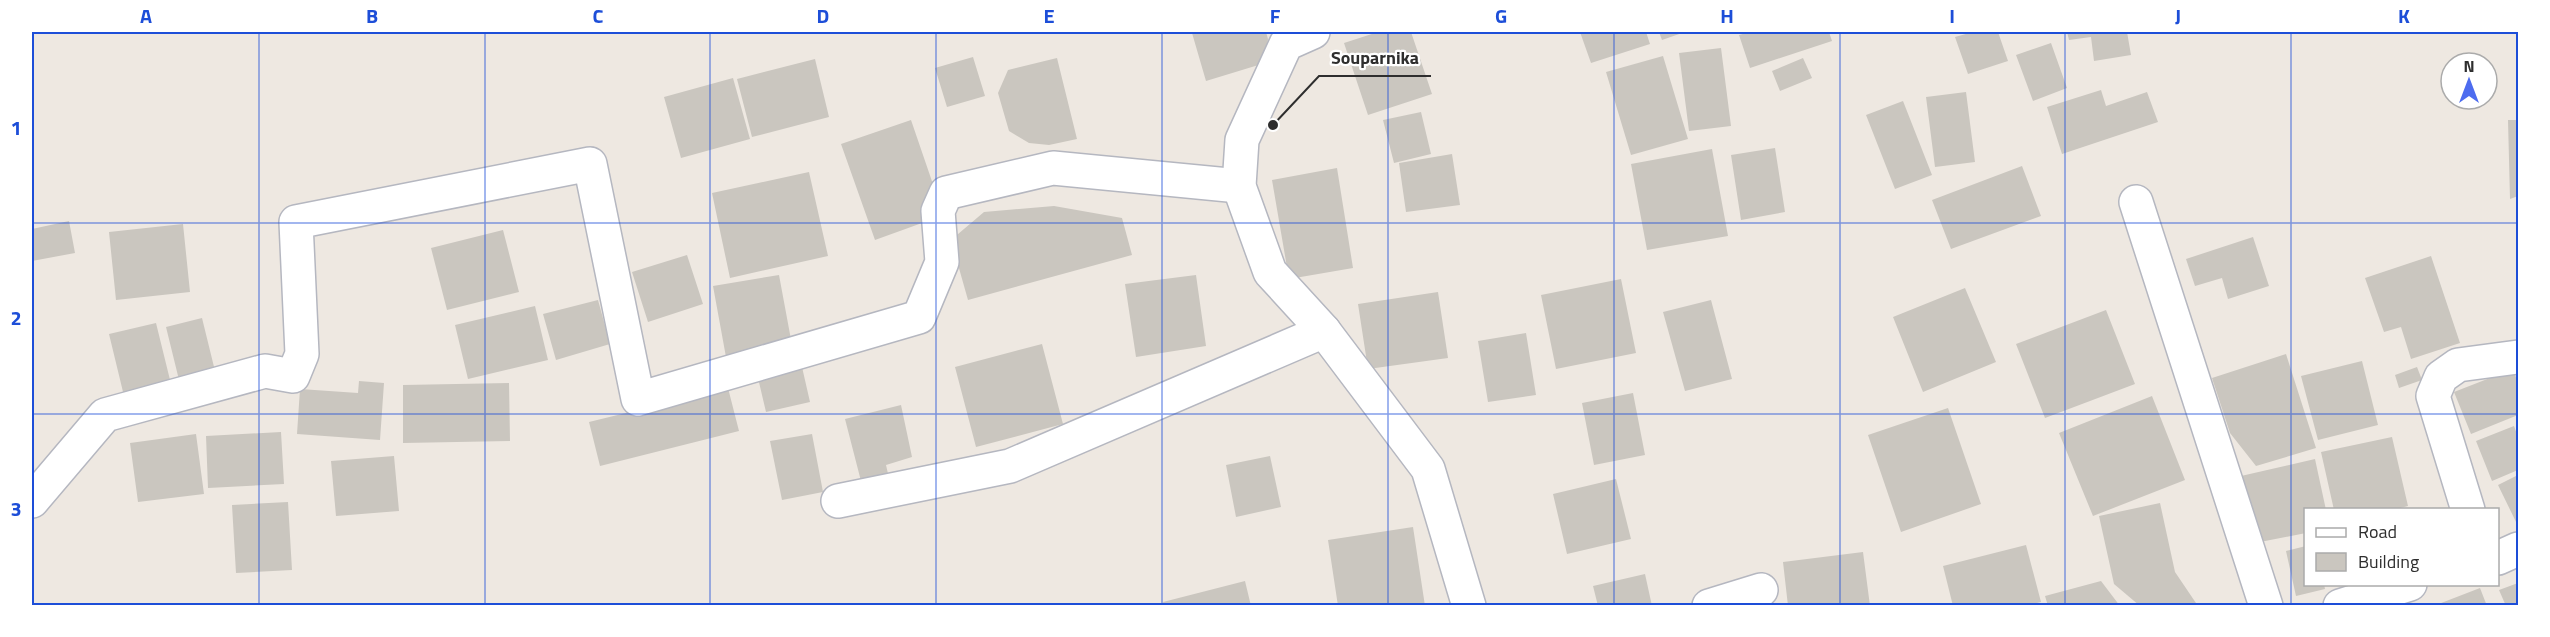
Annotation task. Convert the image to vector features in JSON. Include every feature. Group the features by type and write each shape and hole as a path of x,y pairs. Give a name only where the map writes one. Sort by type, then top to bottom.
{"street":[{"path":"1313,32 1286,44 1242,140 1239,186 1270,272 1324,331 1428,469 1469,606"},
{"path":"32,501 105,415 265,371 293,376 302,354 296,222 591,164 638,399 919,317 942,262 938,211 946,193 1053,168 1239,186"},
{"path":"2136,202 2266,606"},
{"path":"838,501 1010,466 1324,331"},
{"path":"2467,508 2433,396 2441,377 2458,365 2518,357"},
{"path":"2499,558 2518,549"},
{"path":"2340,606 2407,586"},
{"path":"1709,606 1761,590"}],"building":[{"path":"1266,32 1268,39 1265,63 1206,81 1192,33"},
{"path":"1378,32 1411,32 1432,94 1368,115 1344,43"},
{"path":"1580,32 1646,32 1650,44 1591,63"},
{"path":"1659,32 1685,32 1662,40"},
{"path":"1750,32 1829,32 1832,41 1750,68 1739,35"},
{"path":"1973,32 1998,32 2008,61 1968,74 1955,37"},
{"path":"2067,32 2127,32 2131,55 2094,61 2091,37 2069,40"},
{"path":"2051,43 2067,88 2033,101 2016,55"},
{"path":"1721,48 1731,126 1689,131 1679,53"},
{"path":"1663,56 1688,139 1631,155 1606,72"},
{"path":"973,57 985,96 947,107 935,68"},
{"path":"1057,58 1077,139 1049,145 1029,143 1009,131 998,93 1008,70"},
{"path":"1803,58 1812,78 1780,91 1772,71"},
{"path":"815,59 829,117 752,137 737,79"},
{"path":"733,78 750,139 681,158 664,97"},
{"path":"2101,90 2106,106 2147,92 2158,122 2062,154 2047,107"},
{"path":"1966,92 1975,162 1935,167 1926,97"},
{"path":"1903,101 1932,175 1895,189 1866,115"},
{"path":"1421,112 1431,154 1394,163 1383,120"},
{"path":"911,120 936,193 922,223 875,240 841,144"},
{"path":"2508,120 2518,120 2518,196 2510,199"},
{"path":"1775,148 1785,212 1741,220 1731,155"},
{"path":"1712,149 1728,236 1647,250 1631,164"},
{"path":"1452,154 1460,205 1406,212 1399,163"},
{"path":"2022,166 2041,216 1951,249 1932,200"},
{"path":"1337,168 1353,268 1289,279 1272,180"},
{"path":"809,172 828,256 730,278 712,193"},
{"path":"1054,206 1122,218 1132,255 968,300 951,240 984,212"},
{"path":"69,221 75,253 32,261 32,229"},
{"path":"183,224 190,292 116,300 109,232"},
{"path":"503,230 519,292 447,310 431,248"},
{"path":"2253,237 2269,286 2228,299 2222,278 2195,286 2186,259"},
{"path":"687,255 703,304 648,322 632,272"},
{"path":"2431,256 2460,343 2411,359 2401,327 2384,332 2365,278"},
{"path":"779,275 792,345 726,357 713,286"},
{"path":"1196,275 1206,346 1136,357 1125,284"},
{"path":"1621,279 1636,353 1556,369 1541,295"},
{"path":"1965,288 1996,362 1923,392 1893,317"},
{"path":"1438,292 1448,358 1368,369 1358,304"},
{"path":"598,300 610,344 556,360 543,314"},
{"path":"1711,300 1732,379 1685,391 1663,312"},
{"path":"535,306 548,360 468,379 455,325"},
{"path":"2106,310 2135,384 2045,418 2016,344"},
{"path":"202,318 216,375 180,384 166,327"},
{"path":"156,323 171,384 124,396 109,334"},
{"path":"1526,333 1536,395 1488,402 1478,341"},
{"path":"1042,344 1063,424 976,447 955,367"},
{"path":"2286,354 2316,448 2256,466 2230,433 2212,378"},
{"path":"2362,361 2378,425 2318,440 2301,376"},
{"path":"802,367 810,402 766,412 758,378"},
{"path":"2417,367 2422,380 2399,388 2395,375"},
{"path":"2513,369 2518,383 2518,415 2471,434 2454,392"},
{"path":"359,381 384,383 380,440 297,434 300,389 358,393"},
{"path":"509,383 510,441 403,443 403,385"},
{"path":"728,388 739,431 600,466 589,422"},
{"path":"1633,393 1645,455 1594,465 1582,403"},
{"path":"2152,396 2185,480 2093,516 2059,433"},
{"path":"901,405 912,457 886,465 889,478 862,485 845,419"},
{"path":"1948,408 1981,504 1901,532 1868,435"},
{"path":"2514,426 2518,437 2518,470 2492,481 2476,441"},
{"path":"281,432 284,484 208,488 206,436"},
{"path":"196,434 204,494 138,502 130,443"},
{"path":"812,434 823,492 782,500 770,441"},
{"path":"2392,437 2408,506 2334,508 2321,452"},
{"path":"394,456 399,511 336,516 331,461"},
{"path":"1270,456 1281,507 1236,517 1226,465"},
{"path":"2315,459 2326,508 2304,508 2304,533 2255,543 2241,476"},
{"path":"2518,475 2518,526 2498,485"},
{"path":"1616,479 1631,539 1567,554 1553,494"},
{"path":"288,502 292,570 236,573 232,505"},
{"path":"2160,503 2175,572 2198,606 2140,606 2114,584 2099,516"},
{"path":"1413,527 1425,606 1338,606 1328,540"},
{"path":"2026,545 2041,602 2025,606 1953,606 1943,566"},
{"path":"2304,546 2304,586 2324,586 2325,589 2296,596 2286,551"},
{"path":"1863,552 1870,606 1788,606 1783,562"},
{"path":"1645,574 1652,606 1598,606 1593,586"},
{"path":"1245,581 1251,606 1164,606 1163,602"},
{"path":"2101,581 2120,606 2048,606 2045,596"},
{"path":"2518,583 2518,606 2506,606 2499,590"},
{"path":"2480,588 2487,606 2436,606 2436,605"}],"place":[{"name":"Souparnika","path":"1273,125"}]}
